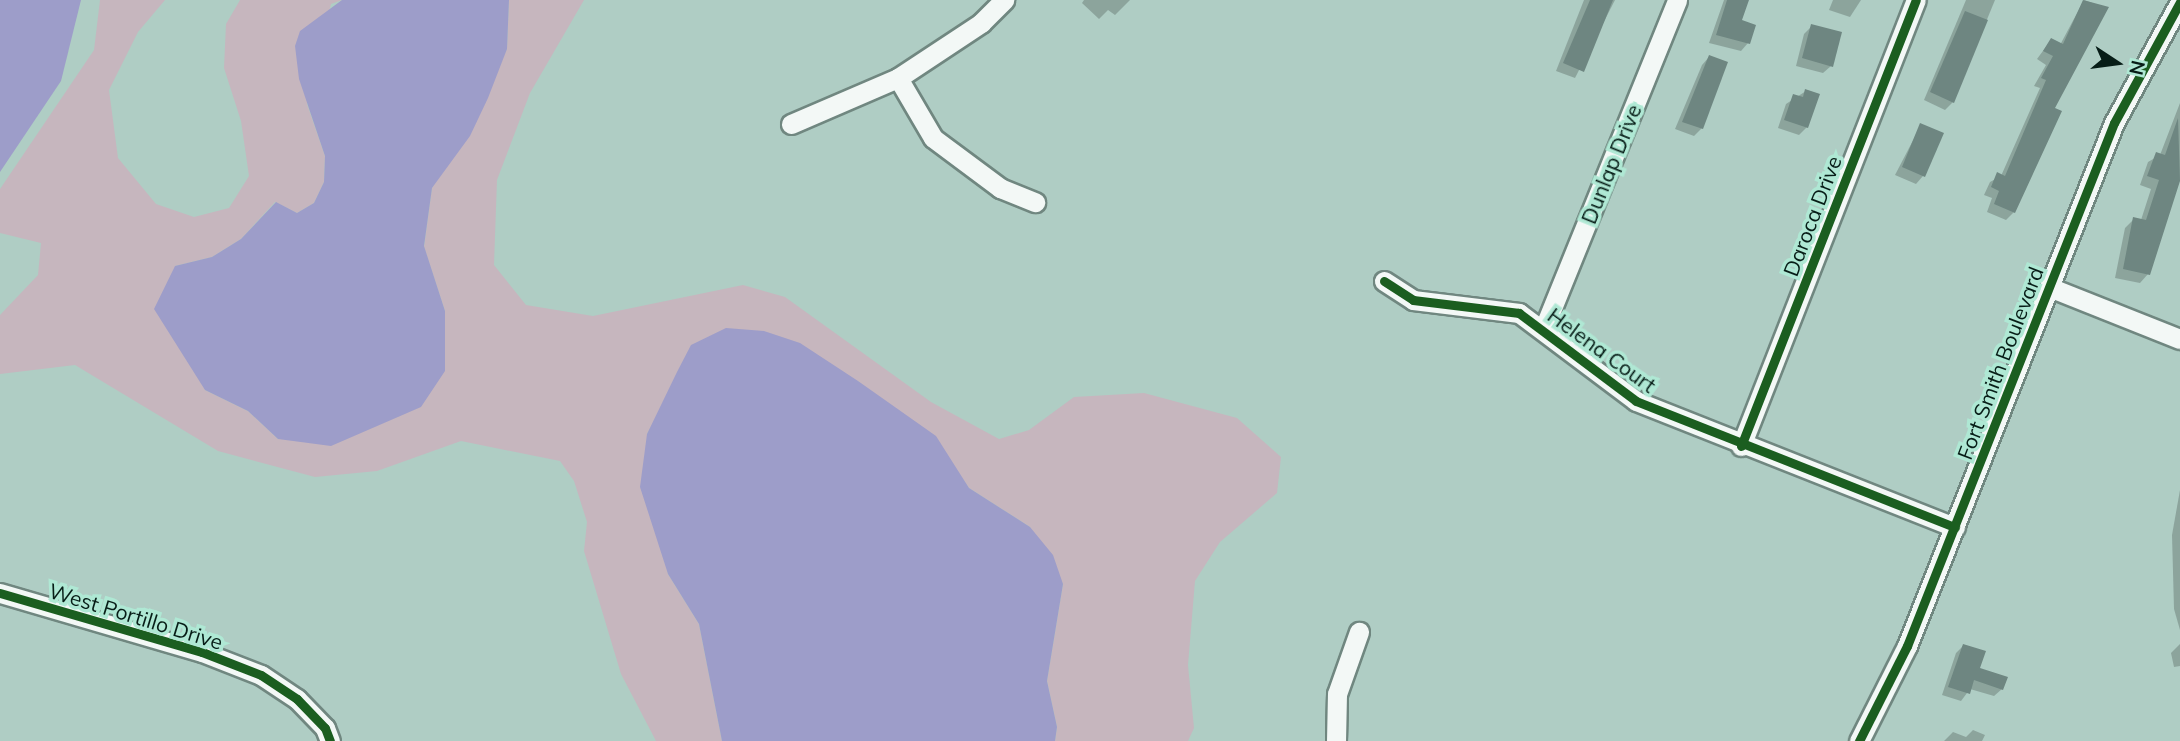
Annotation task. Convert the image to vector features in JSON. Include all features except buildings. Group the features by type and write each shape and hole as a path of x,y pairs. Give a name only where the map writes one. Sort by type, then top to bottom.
{"street":[{"path":"791,124 898,78 981,23 1004,0"},
{"name":"Dunlap Drive","path":"1544,328 1677,0"},
{"name":"Daroca Drive","path":"1741,446 1916,0"},
{"name":"Fort Smith Boulevard","path":"1859,741 1907,646 2114,123 2180,2"},
{"path":"898,78 933,138 1000,188 1035,202"},
{"name":"Helena Court","path":"1384,281 1413,300 1519,313 1544,328 1636,401 1741,446 1955,527"},
{"path":"2049,287 2180,339"},
{"name":"West Portillo Drive","path":"0,593 202,652 261,675 297,699 327,734"},
{"path":"1336,741 1337,694 1359,632"}],"shaded area":[{"path":"100,0 165,0 138,32 109,90 118,158 156,204 194,217 229,208 249,176 241,121 224,68 226,24 240,0 342,0 331,4 307,104 325,156 324,182 314,203 297,213 275,202 241,239 212,257 175,266 205,390 248,411 278,439 445,311 424,247 432,188 507,49 509,0 584,0 530,93 497,180 494,265 526,305 593,316 743,285 785,297 931,402 999,439 1029,430 1074,397 1144,393 1237,418 1281,457 1277,493 1220,542 1195,581 1188,665 1194,728 1188,741 1055,741 1057,727 1047,681 1063,584 1030,527 969,488 953,465 858,381 663,405 647,434 668,574 699,624 722,741 656,741 621,674 584,551 587,522 574,481 560,461 461,441 377,471 315,477 218,451 75,365 0,374 0,315 38,275 41,243 0,233 0,189 94,50"}],"water":[{"path":"0,0 81,0 61,81 0,172"},
{"path":"342,0 509,0 507,49 488,98 470,136 432,188 424,246 445,311 445,371 421,407 331,446 278,439 248,411 205,390 154,309 175,266 212,257 241,239 276,202 297,213 314,203 324,182 325,156 299,79 295,46 300,31"},
{"path":"726,328 764,331 800,343 858,381 936,436 969,488 1030,527 1053,555 1063,584 1047,681 1057,727 1055,741 722,741 699,624 668,574 640,487 647,434 691,345"}],"cycle path":[{"path":"1741,446 1916,0"},
{"path":"1859,741 1907,646 2114,123 2180,2"},
{"path":"1384,281 1413,300 1519,313 1636,401 1955,527"},
{"path":"0,593 202,652 261,675 297,699 325,728 330,741"}]}
